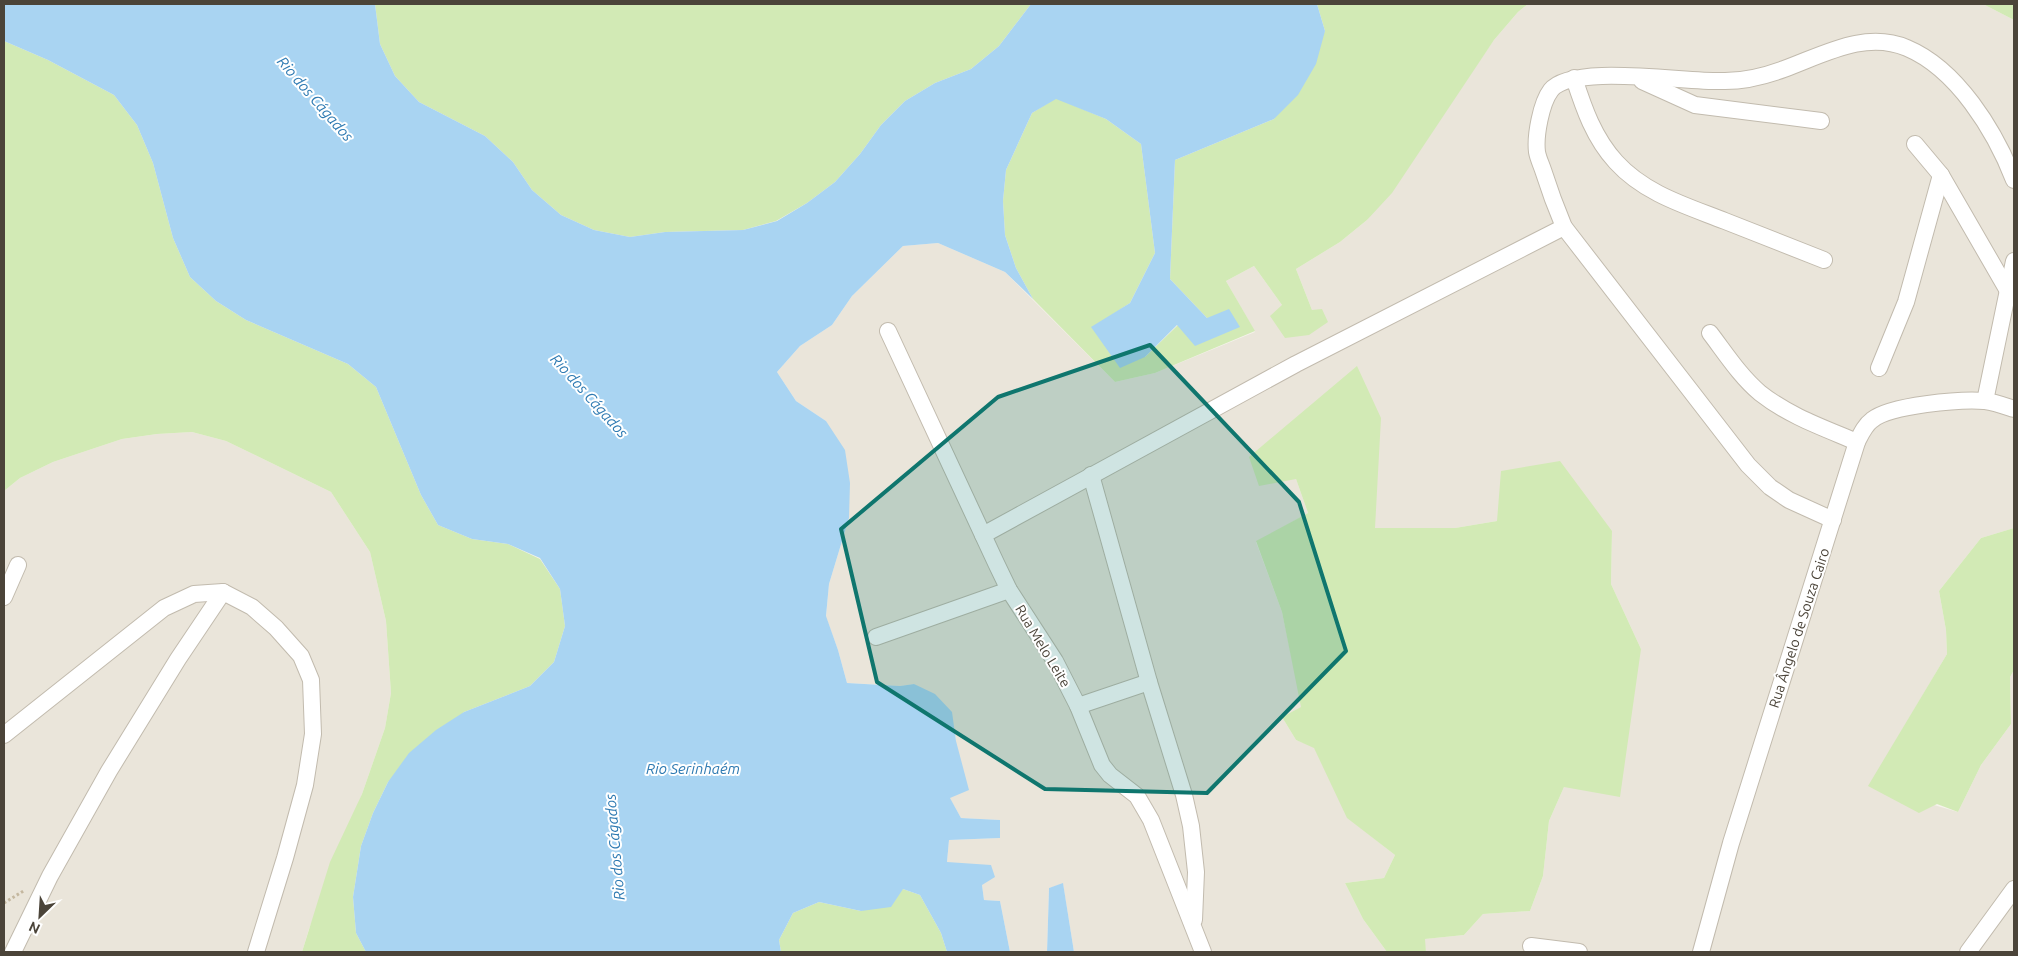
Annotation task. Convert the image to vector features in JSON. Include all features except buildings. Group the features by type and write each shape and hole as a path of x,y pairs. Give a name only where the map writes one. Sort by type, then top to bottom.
{"street":[{"path":"1833,520 1789,500 1770,487 1748,465 1564,227 1551,196 1537,152 1542,108 1549,91 1560,82 1574,78 1605,75 1691,81 1748,79 1781,70 1841,47 1865,42 1885,41 1906,47 1928,58 1948,75 1966,96 1989,130 2014,180"},
{"path":"1633,77 1695,105 1821,121"},
{"path":"1574,78 1589,121 1600,140 1616,162 1647,188 1673,201 1824,260"},
{"path":"1914,144 1941,175 2008,290"},
{"path":"1879,368 1906,302 1941,175"},
{"path":"983,535 1296,364 1564,227"},
{"path":"1985,401 2014,261"},
{"name":"Rua Melo Leite","path":"888,331 1010,590 1055,661 1078,706 1102,765 1110,775 1137,796 1143,804 1203,952"},
{"path":"1710,333 1739,372 1760,392 1783,408 1806,420 1857,442"},
{"name":"Rua Ângelo de Souza Cairo","path":"1701,952 1734,834 1857,442 1865,428 1871,420 1890,411 1922,405 1985,401 2014,409"},
{"path":"1091,475 1149,682 1184,795 1191,826 1196,872 1194,927"},
{"path":"4,597 18,565"},
{"path":"876,637 1010,590"},
{"path":"13,952 50,876 109,771 137,723 222,592"},
{"path":"4,734 164,608 194,594 222,592 252,607 276,628 301,656 311,680 313,734 305,785 286,858 256,952"},
{"path":"1078,706 1149,682"},
{"path":"1968,952 2014,889"},
{"path":"1531,946 1579,952"}],"highlighted area":[{"path":"1150,345 1299,502 1346,651 1207,793 1045,789 877,682 841,529 998,397"}],"shaded area":[{"path":"1528,4 1983,4 2014,20 2014,528 1981,538 1939,591 1946,630 1947,654 1869,786 1958,812 1981,765 2011,724 2010,677 2014,670 2014,952 1426,952 1424,939 1464,935 1483,914 1530,911 1543,876 1549,821 1564,787 1641,649 1611,584 1612,531 1497,521 1455,528 1374,528 1377,477 1296,479 1308,513 1256,542 1282,612 1302,707 1282,717 1296,740 1314,747 1348,818 1395,855 1384,878 1345,883 1363,919 1387,952 1074,952 1063,884 1049,888 1047,952 1010,952 1000,901 984,900 982,885 947,862 949,840 1000,838 1000,820 961,818 949,797 956,741 951,712 914,684 900,686 847,683 826,617 829,584 849,518 826,421 796,401 777,372 800,346 832,325 852,296 903,246 938,243 1005,272 1115,382 1155,373 1255,332 1226,281 1254,266 1282,305 1312,310 1296,269 1340,242 1367,220 1494,40 1518,12"},
{"path":"192,432 226,441 331,492 370,552 386,621 391,693 385,728 362,794 309,929 302,952 4,952 4,491 20,478 53,462 122,439"}],"green space":[{"path":"375,4 1031,4 999,46 971,69 935,83 905,101 881,125 860,154 835,182 807,203 776,221 743,230 665,232 630,237 594,230 561,215 532,190 513,162 485,136 419,102 395,76 380,44"},
{"path":"1317,4 1528,4 1518,12 1494,40 1392,193 1367,220 1340,242 1296,269 1312,310 1322,309 1328,322 1309,335 1285,338 1270,316 1282,305 1254,266 1226,281 1255,331 1155,373 1115,382 1033,299 1016,268 1005,235 1003,201 1006,170 1032,113 1056,98 1106,119 1141,144 1155,253 1130,303 1092,328 1145,357 1178,325 1207,318 1170,279 1175,160 1274,119 1325,31"},
{"path":"1983,4 2014,4 2014,20"},
{"path":"4,41 48,60 114,95 137,125 153,163 173,238 190,277 216,301 246,320 348,364 376,387 421,495 438,525 472,539 508,544 540,559 560,589 565,626 554,662 530,686 464,712 388,782 373,813 361,846 353,897 356,933 366,952 302,952 330,862 362,794 385,728 391,693 386,621 370,552 331,492 226,441 192,432 122,439 53,462 20,478 4,491"},
{"path":"1357,366 1381,418 1375,528 1455,528 1497,521 1501,471 1560,461 1612,531 1611,584 1641,649 1620,797 1564,787 1549,821 1543,876 1530,911 1483,914 1464,935 1425,939 1426,952 1387,952 1363,919 1345,883 1384,878 1395,855 1347,818 1314,748 1296,740 1282,717 1301,707 1282,612 1256,541 1308,513 1296,479 1259,486 1249,457"},
{"path":"2014,528 2014,670 2010,677 2011,724 1981,765 1958,812 1937,804 1919,813 1868,786 1947,654 1946,630 1939,591 1981,538"},
{"path":"903,889 920,895 941,933 947,952 781,952 779,940 793,913 819,902 861,911"}],"water":[{"name":"Rio Serinhaém","path":"4,4 375,4 380,44 395,76 419,102 485,136 513,162 532,190 561,215 594,230 630,237 665,232 743,230 777,221 807,203 835,182 860,154 881,125 905,101 935,83 971,69 999,46 1031,4 1317,4 1325,31 1316,64 1298,95 1274,119 1175,160 1170,279 1207,318 1229,309 1240,327 1195,346 1177,325 1145,357 1120,368 1091,327 1130,303 1155,253 1141,144 1106,119 1056,99 1032,113 1006,170 1003,201 1005,235 1016,268 1033,299 1005,272 938,243 903,246 852,296 832,325 800,346 777,372 796,401 826,421 845,450 850,483 849,518 829,584 826,616 847,683 900,686 914,684 935,694 952,712 956,741 969,790 950,798 961,818 1000,820 1000,838 949,840 947,862 991,865 995,877 982,885 984,900 1000,901 1010,952 947,952 941,933 920,895 903,889 891,907 861,911 819,902 793,913 779,940 781,952 366,952 356,933 353,897 361,846 373,813 388,782 409,753 436,730 464,712 530,686 554,662 565,626 560,589 540,558 508,544 472,539 438,525 421,495 376,387 348,364 246,320 216,301 190,277 173,238 153,163 137,125 114,95 48,60 4,41"},
{"path":"1063,883 1074,952 1047,952 1049,888"}],"water label":[{"name":"Rio dos Cágados","path":"315,99"},
{"name":"Rio dos Cágados","path":"589,396"},
{"name":"Rio dos Cágados","path":"615,847"}]}
